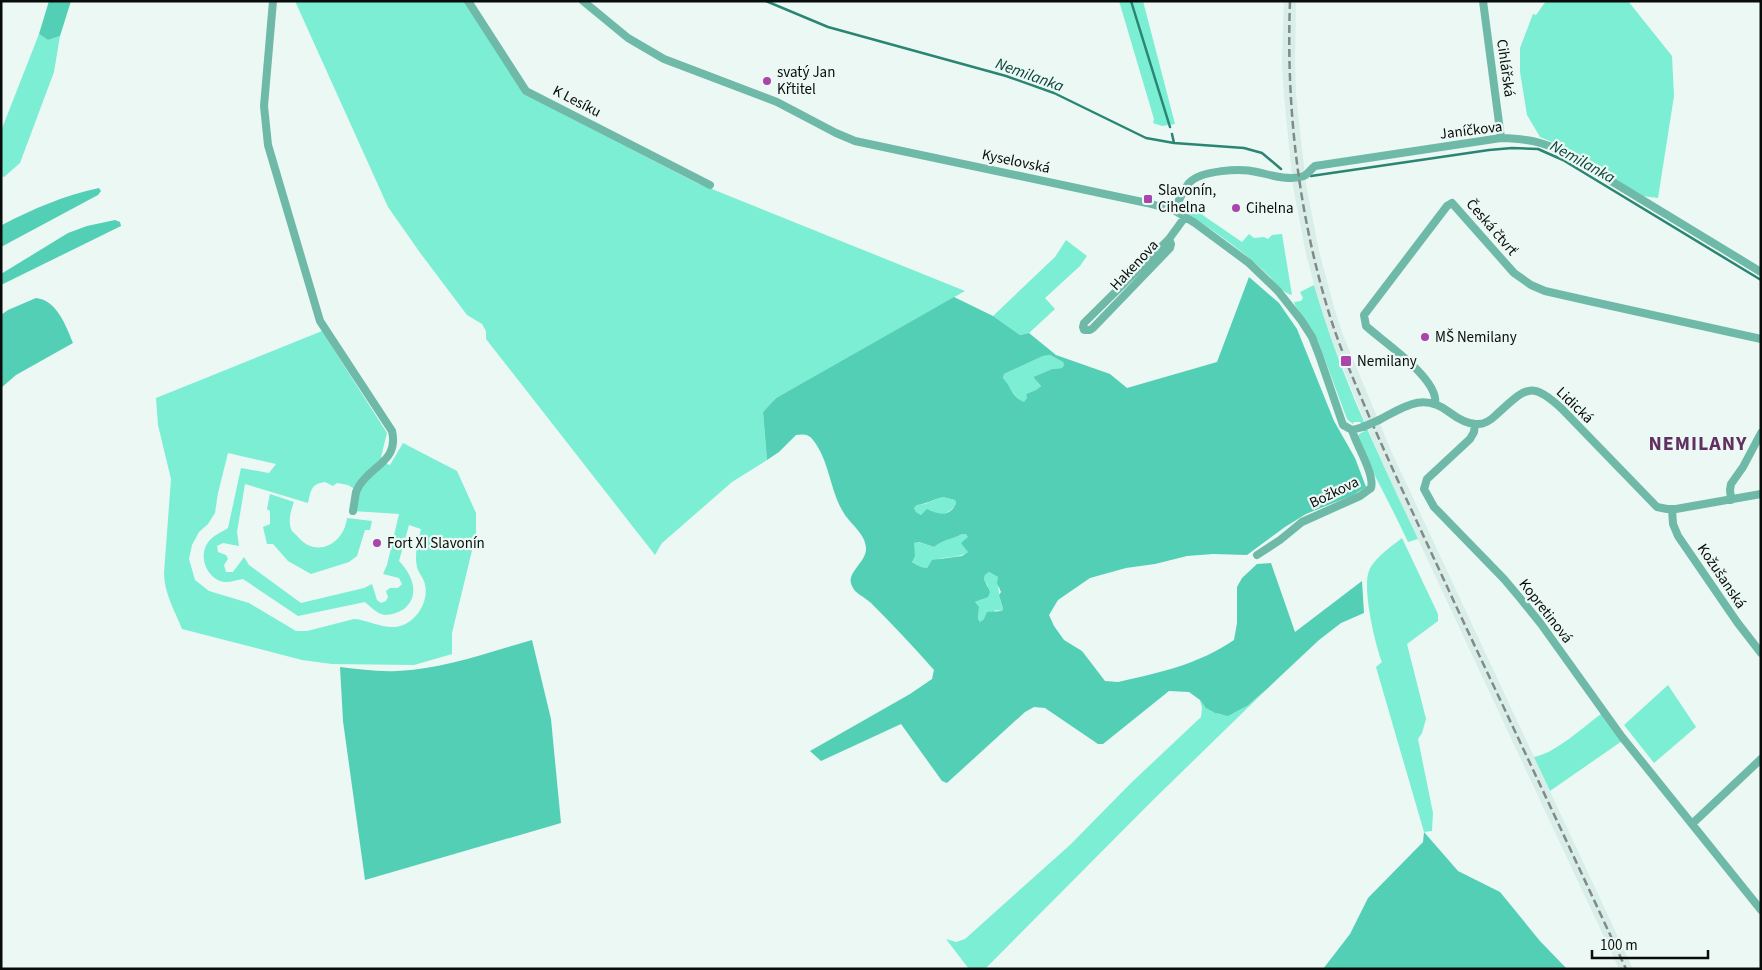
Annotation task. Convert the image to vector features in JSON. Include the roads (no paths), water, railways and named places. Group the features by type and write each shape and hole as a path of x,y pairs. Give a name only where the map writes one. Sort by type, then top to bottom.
{"street":[{"path":"274,1 264,106 268,145 320,321 392,431 395,442 386,459 358,486 353,511"},
{"name":"K Lesíku","path":"468,1 526,91 710,185"},
{"name":"Kyselovská","path":"584,1 623,35 664,60 776,102 855,141 1174,210 1254,268 1278,291 1308,331 1317,349 1342,423 1346,428 1352,430"},
{"name":"Cihlářská","path":"1483,1 1501,138"},
{"name":"Janíčkova","path":"1174,210 1189,183 1204,175 1243,170 1276,176 1301,177 1306,175 1315,166 1501,138 1538,141 1566,153 1761,272"},
{"name":"Česká čtvrť","path":"1435,404 1435,396 1422,374 1366,326 1364,315 1447,206 1452,203 1514,272 1531,285 1545,291 1589,302 1761,339"},
{"path":"1169,239 1186,217"},
{"name":"Hakenova","path":"1169,239 1170,248 1093,328 1084,330 1084,323 1169,239"},
{"name":"Lidická","path":"1475,424 1483,424 1491,419 1524,392 1530,390 1539,392 1562,409 1654,505 1672,509 1761,494"},
{"path":"1352,430 1363,427 1412,404 1426,402 1435,404 1460,420 1475,424"},
{"name":"Kopretinová","path":"1475,424 1474,432 1470,439 1428,477 1424,486 1427,496 1443,516 1499,574 1541,624 1622,738 1761,910"},
{"name":"Božkova","path":"1257,555 1280,540 1302,522 1360,496 1371,488 1372,479 1354,439 1352,430"},
{"path":"1731,500 1731,484 1743,467 1761,432"},
{"name":"Kožušanská","path":"1672,509 1673,524 1678,536 1737,622 1761,653"},
{"path":"1692,824 1761,759"}],"waterway":[{"name":"Nemilanka","path":"766,1 828,27 1006,76 1054,93 1146,138 1174,143 1244,148 1262,153 1281,169"},
{"path":"1131,1 1170,127"},
{"path":"1172,134 1174,143"},
{"name":"Nemilanka","path":"1311,176 1489,150 1512,148 1538,149 1563,160 1761,280"}],"railway":[{"path":"1290,1 1290,80 1296,157 1309,234 1328,310 1337,337 1363,403 1401,488 1626,969"}],"place":[{"name":"svatý Jan Křtitel","path":"767,81"},
{"name":"Slavonín, Cihelna","path":"1148,199"},
{"name":"Cihelna","path":"1236,208"},
{"name":"MŠ Nemilany","path":"1425,337"},
{"name":"Nemilany","path":"1346,361"},
{"name":"Fort XI Slavonín","path":"377,543"}],"district":[{"name":"NEMILANY","path":"1698,443"}]}
